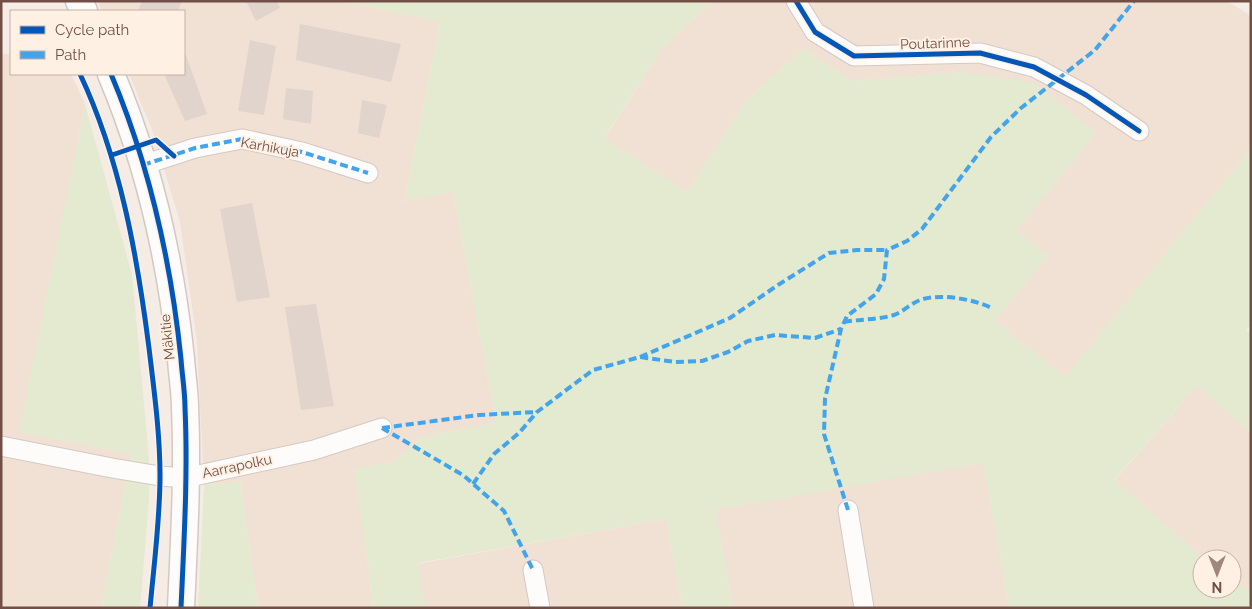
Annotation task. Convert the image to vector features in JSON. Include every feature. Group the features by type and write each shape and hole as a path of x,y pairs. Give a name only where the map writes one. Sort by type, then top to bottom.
{"street":[{"name":"Poutarinne","path":"796,1 815,32 854,56 980,53 1034,67 1086,95 1139,131"},
{"name":"Mäkitie","path":"111,75 124,104 164,240 177,315 186,407 181,608"},
{"name":"Karhikuja","path":"143,166 195,148 242,139 302,152 368,173"},
{"name":"Aarrapolku","path":"1,446 112,468 185,478 314,450 382,428"},
{"path":"848,510 864,608"},
{"path":"533,570 540,608"}],"shaded area":[{"path":"97,1 341,1 440,21 404,201 453,192 496,423 422,437 393,462 355,469 372,608 258,608 240,482 204,485 197,342 180,222 153,132 129,75 185,75 185,10 102,10"},
{"path":"712,1 1227,1 1251,16 1251,148 1065,378 995,321 1048,256 1016,231 1096,133 963,72 852,81 803,49 746,100 687,192 604,139 663,47"},
{"path":"1,53 10,55 10,75 71,75 85,104 20,432 131,454 101,608 1,608"},
{"path":"1197,386 1251,433 1251,591 1242,586 1242,549 1193,549 1114,481"},
{"path":"983,462 1009,608 733,608 715,510"},
{"path":"666,519 682,608 425,608 417,564"}],"green space":[{"path":"341,1 712,1 663,47 604,138 687,192 746,100 803,49 852,81 963,72 1035,83 1096,133 1017,230 1048,256 995,321 1065,377 1251,148 1251,325 1246,330 1251,334 1251,433 1197,386 1114,480 1193,549 1192,599 1242,599 1242,586 1251,591 1251,608 1009,608 983,463 715,510 733,608 682,608 666,519 418,563 425,608 372,608 369,572 354,469 393,462 422,437 496,423 453,192 404,201 440,21"},
{"path":"85,104 132,275 149,458 149,500 140,608 101,608 131,454 19,432"},
{"path":"240,482 258,608 198,608 204,485"}],"building":[{"path":"142,1 182,1 178,10 138,10"},
{"path":"246,1 277,1 280,8 256,21"},
{"path":"300,24 401,44 391,82 296,60"},
{"path":"250,40 276,46 264,115 238,111"},
{"path":"185,53 207,114 185,121 164,75 185,75"},
{"path":"286,88 313,91 311,124 283,119"},
{"path":"362,100 387,105 379,138 358,133"},
{"path":"252,203 270,297 237,302 220,209"},
{"path":"316,304 334,406 301,410 285,307"}],"marked path":[{"path":"848,510 824,434 825,399 841,329 847,316 876,294 884,279 887,250 907,241 922,229 991,137 1021,108 1095,50 1134,1"},
{"path":"143,165 195,148 242,139 302,152 368,173"},
{"path":"640,357 730,318 829,253 857,250 887,250"},
{"path":"844,322 894,315 920,300 937,297 966,300 992,308"},
{"path":"473,484 494,454 519,433 537,412 593,370 640,357 675,362 702,361 728,352 748,341 775,335 815,338 841,329"},
{"path":"382,428 479,415 537,412"},
{"path":"382,428 463,475 504,511 533,570"}],"cycle path":[{"path":"796,1 815,32 854,56 980,53 1034,67 1086,95 1139,131"},
{"path":"80,75 106,139 125,208 139,277 149,348 160,460 158,526 150,608"},
{"path":"111,75 137,143 157,214 177,323 185,395 186,433 181,608"},
{"path":"112,155 156,140 174,156"}]}
